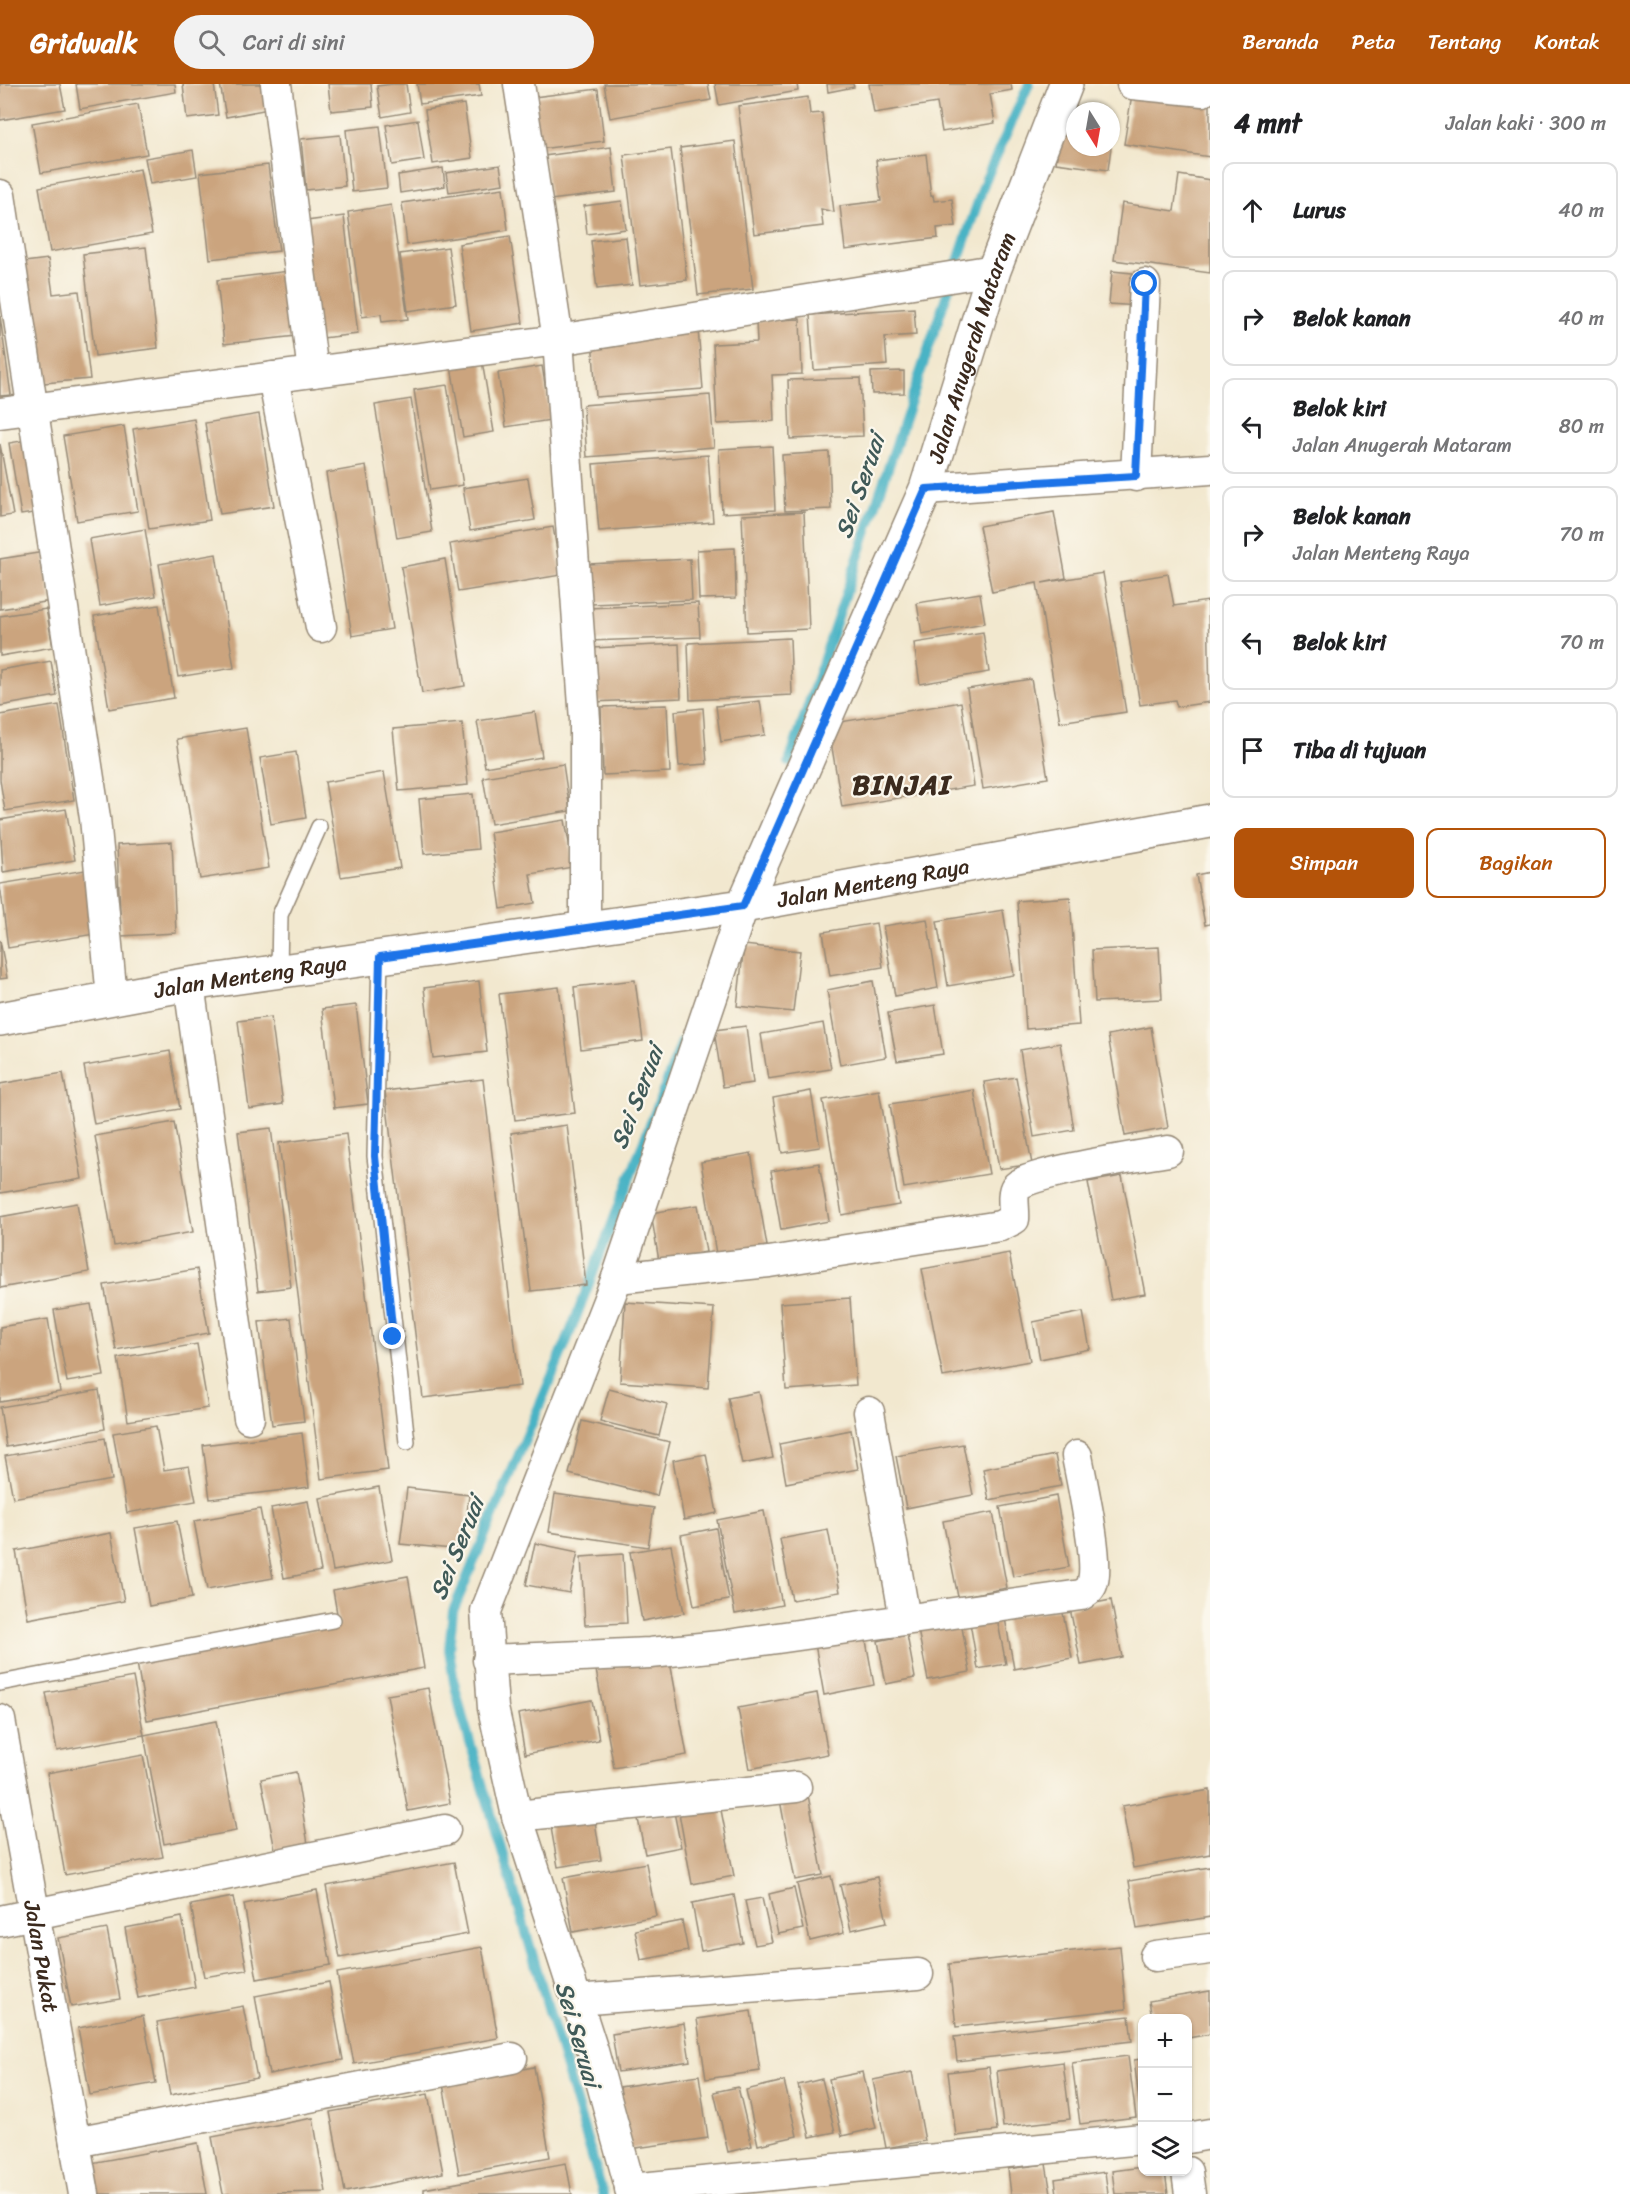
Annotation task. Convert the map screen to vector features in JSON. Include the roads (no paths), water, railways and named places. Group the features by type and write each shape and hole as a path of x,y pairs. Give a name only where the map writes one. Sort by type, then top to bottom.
{"street":[{"path":"276,84 313,372"},
{"path":"519,84 558,340 585,720 585,930"},
{"name":"Jalan Anugerah Mataram","path":"743,906 926,489 980,273 1071,84"},
{"path":"1132,84 1203,91"},
{"path":"0,195 96,818 111,998"},
{"path":"0,413 558,340 980,273"},
{"path":"1136,476 1145,284"},
{"path":"273,377 321,627"},
{"path":"926,489 1210,469"},
{"name":"Jalan Menteng Raya","path":"0,1019 189,984 743,906 1210,821"},
{"path":"743,906 617,1278 486,1611 493,1708 517,1816 576,2000 631,2192 1138,2140"},
{"path":"189,984 249,1418"},
{"path":"617,1278 769,1263 1000,1226 1014,1219 1014,1192 1021,1182 1092,1164 1168,1151"},
{"path":"869,1412 905,1619"},
{"path":"488,1660 662,1652 1086,1592 1093,1584 1093,1568 1077,1456"},
{"name":"Jalan Pukat","path":"0,1720 84,2194"},
{"path":"517,1816 796,1787"},
{"path":"0,1921 34,1916 445,1830"},
{"path":"1155,1956 1210,1949"},
{"path":"576,2000 918,1974"},
{"path":"75,2142 512,2058"},
{"path":"1192,2137 1210,2134"},
{"path":"1188,2176 1190,2194"}],"lane":[{"path":"279,972 280,915 319,827"},
{"path":"380,957 375,1156 407,1442"},
{"path":"0,1683 333,1620"}],"waterway":[{"name":"Sei Seruai","path":"789,762 985,181 1029,84"},
{"name":"Sei Seruai","path":"603,2194 462,1715 449,1649 453,1611 570,1333 682,1042"}],"district":[{"name":"BINJAI","path":"902,784"}]}
